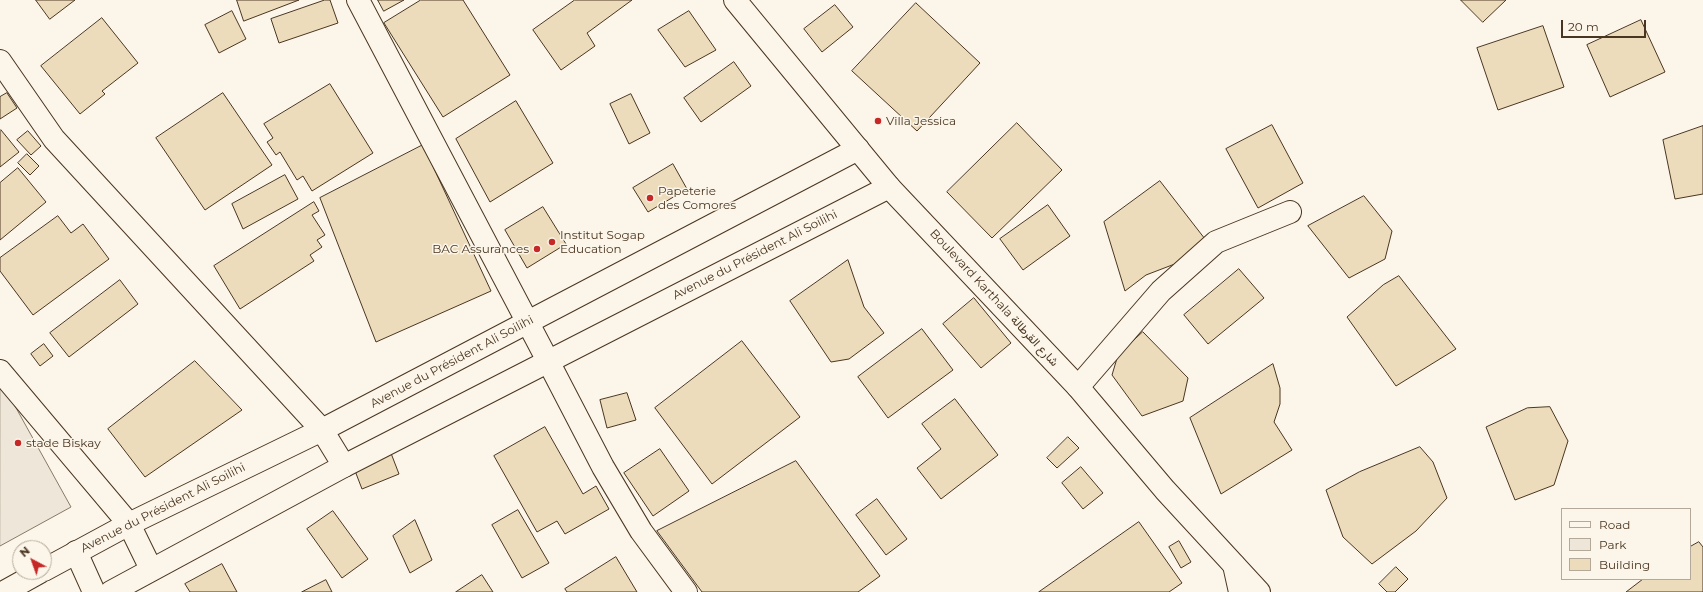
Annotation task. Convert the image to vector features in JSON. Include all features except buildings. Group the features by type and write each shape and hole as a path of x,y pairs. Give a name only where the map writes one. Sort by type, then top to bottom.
{"street":[{"path":"358,0 603,467 641,531 686,592"},
{"name":"Boulevard Karthala شارع القرطالة","path":"735,0 890,187 1078,387 1165,490 1259,592"},
{"path":"0,60 54,139 322,430 344,466"},
{"name":"Avenue du Président Ali Soilihi","path":"52,566 128,524 322,430 858,149"},
{"name":"Avenue du Président Ali Soilihi","path":"111,592 151,569 344,466 890,187"},
{"path":"1078,387 1161,291 1216,242 1290,212"},
{"path":"0,371 128,524 151,569"},
{"path":"76,552 94,592"},
{"path":"1234,565 1240,592"},
{"path":"4,592 26,580"}],"green space":[{"name":"stade Biskay","path":"0,379 71,507 0,546"}],"place":[{"name":"Villa Jessica","path":"878,121"},
{"name":"Papeterie des Comores","path":"650,198"},
{"name":"Institut Sogap Education","path":"552,242"},
{"name":"BAC Assurances","path":"537,249"},
{"name":"stade Biskay","path":"18,443"}]}
